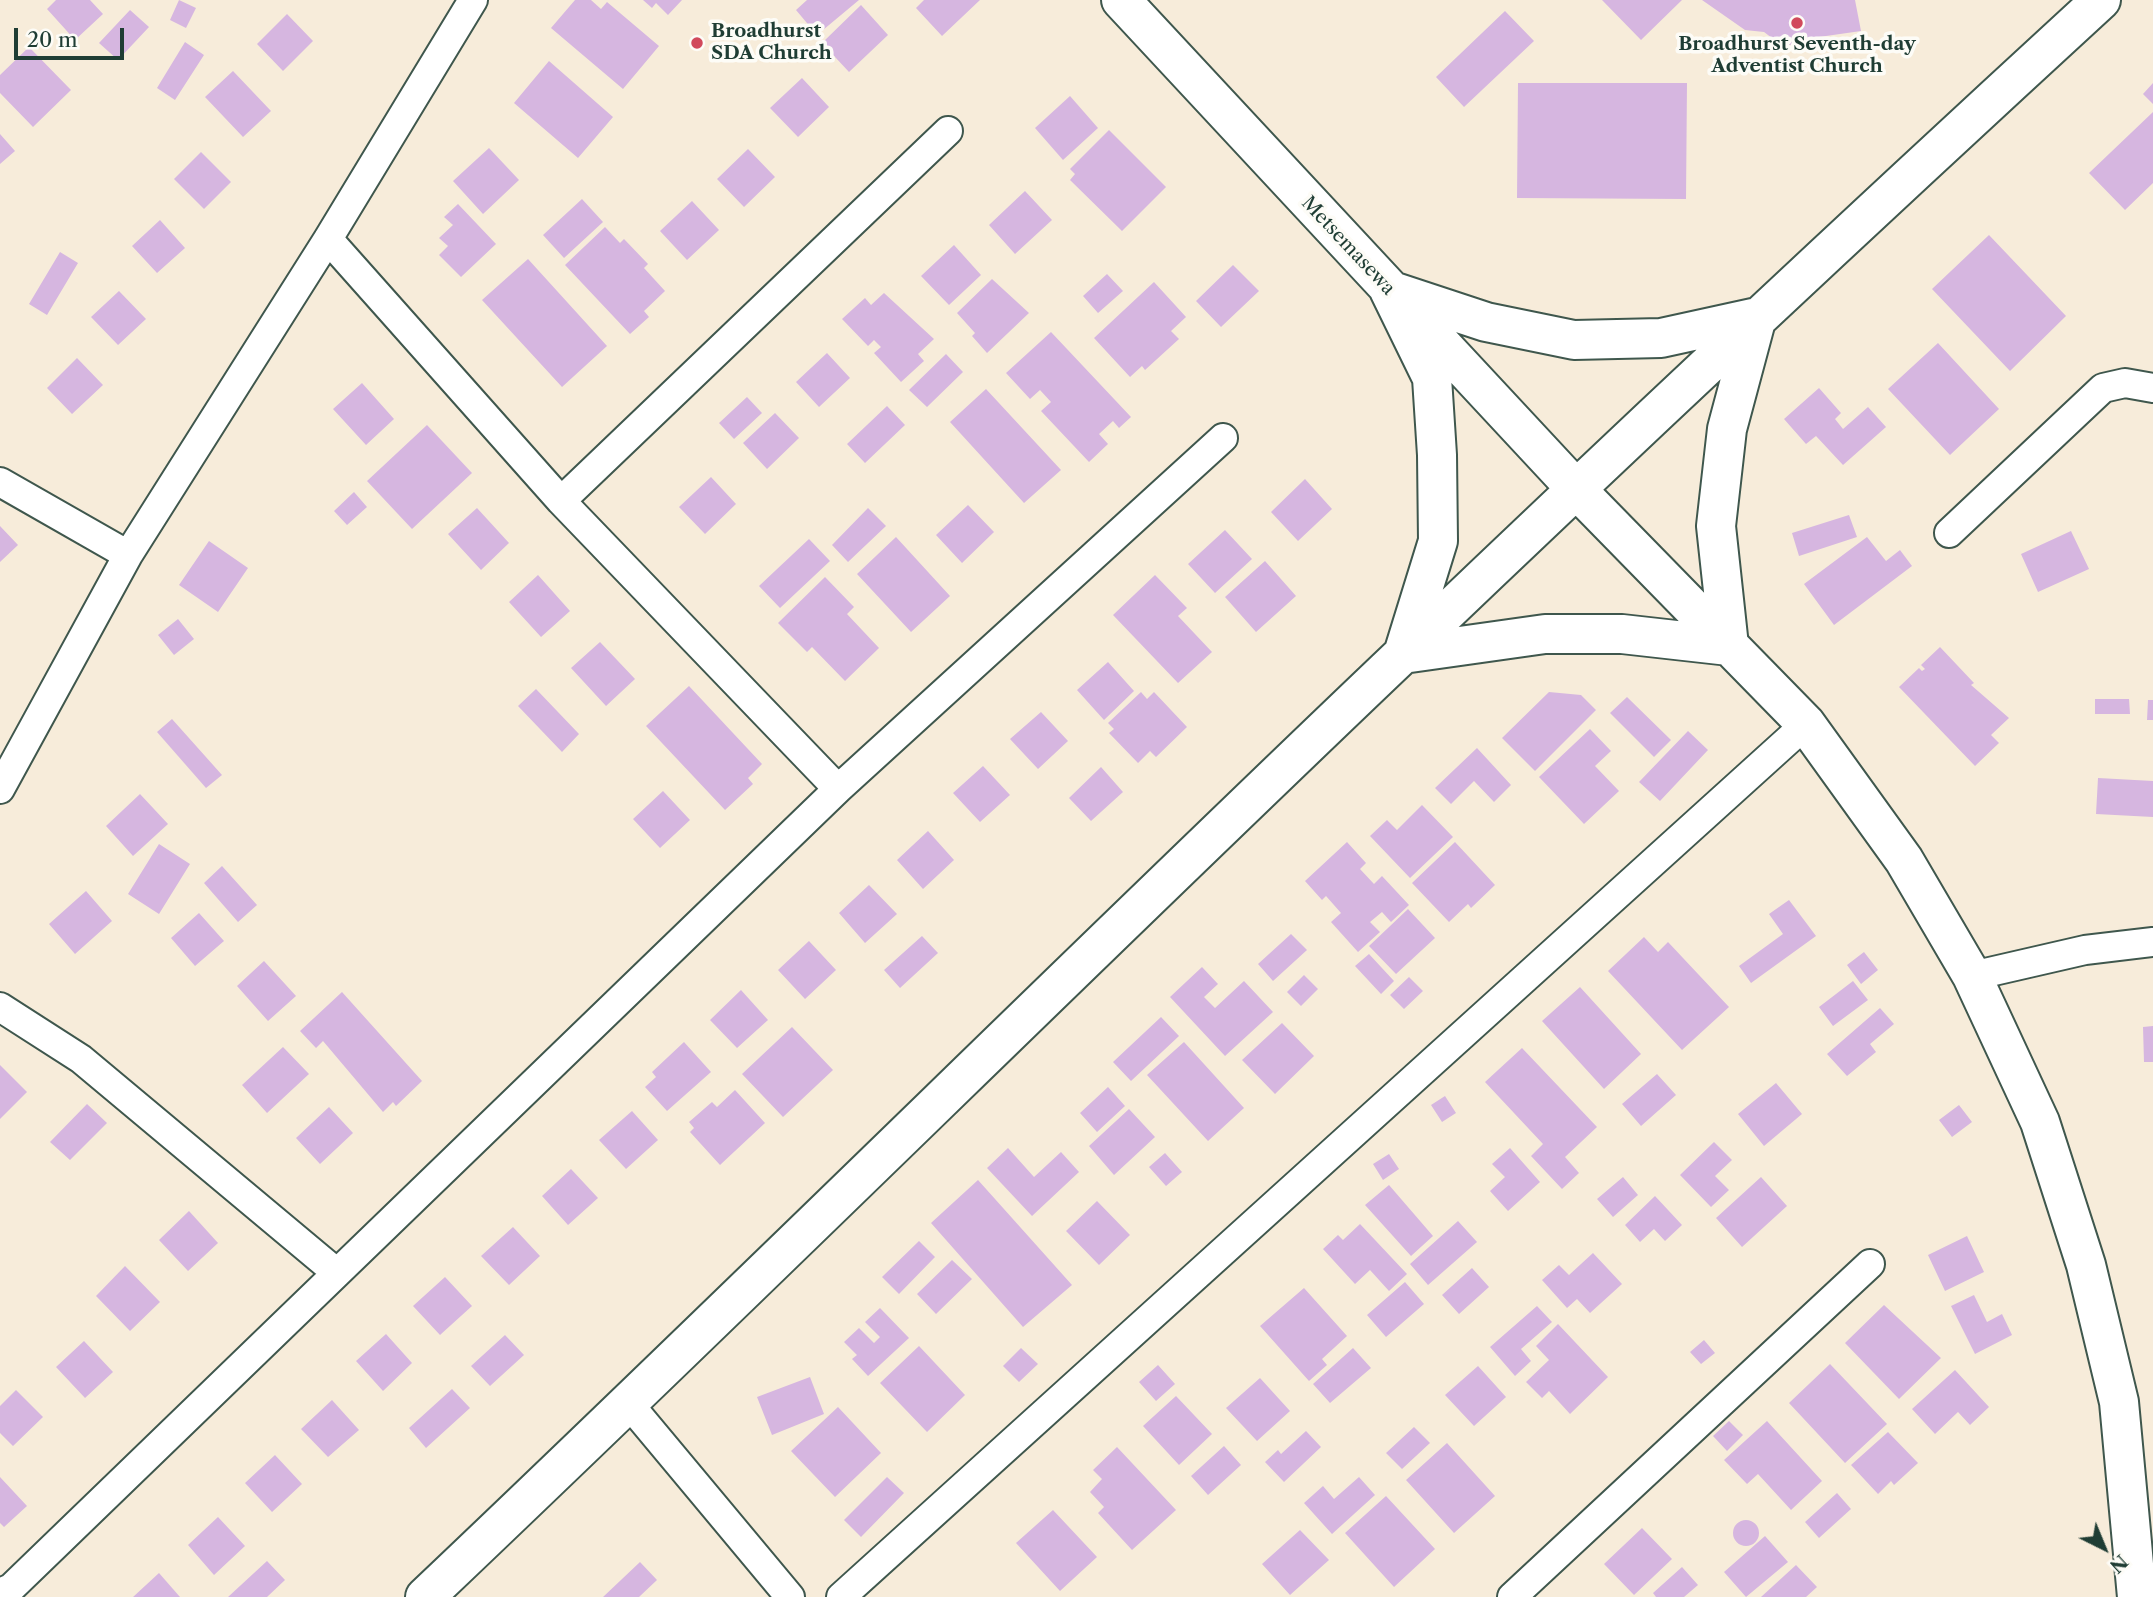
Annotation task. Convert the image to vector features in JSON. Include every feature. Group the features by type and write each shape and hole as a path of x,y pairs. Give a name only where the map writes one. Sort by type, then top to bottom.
{"street":[{"path":"0,789 128,555 328,239 473,0"},
{"name":"Metsemasewa","path":"1121,0 1577,490 1806,724 1904,860 1972,976 2040,1122 2086,1265 2119,1402 2137,1597"},
{"path":"425,1597 629,1404 1402,654 1757,317 2101,0"},
{"path":"561,501 948,131"},
{"path":"328,239 561,501 838,789"},
{"path":"1389,290 1486,322 1574,340 1661,338 1757,317"},
{"path":"1389,290 1432,378 1437,456 1438,541 1402,654"},
{"path":"1402,654 1545,634 1622,634 1729,646 1717,526 1727,429 1757,317"},
{"path":"1949,533 2103,388 2125,383 2153,388"},
{"path":"0,1593 11,1588 838,789 1223,438"},
{"path":"0,482 128,555"},
{"path":"841,1597 1806,724"},
{"path":"1972,976 2085,950 2153,942"},
{"path":"0,1007 81,1059 337,1273"},
{"path":"1512,1597 1870,1264"},
{"path":"629,1404 790,1597"}],"building":[{"path":"56,0 90,0 103,14 75,40 47,9"},
{"path":"179,0 196,8 186,28 170,20"},
{"path":"575,0 591,0 601,9 607,2 659,46 623,89 551,28"},
{"path":"643,0 682,0 668,15 656,3 652,8"},
{"path":"807,0 859,0 817,35 796,10"},
{"path":"924,0 980,0 942,36 916,8"},
{"path":"1602,0 1682,0 1641,40"},
{"name":"Broadhurst Seventh-day Adventist Church","path":"1702,0 1855,0 1861,31 1812,38 1801,49 1772,38 1764,32 1745,30"},
{"path":"861,5 888,35 849,72 822,43"},
{"path":"130,10 149,27 118,60 99,43"},
{"path":"1505,11 1534,41 1464,107 1436,77"},
{"path":"287,14 313,41 283,71 257,44"},
{"path":"185,42 204,55 175,100 157,88"},
{"path":"29,47 71,90 33,127 0,93 0,75"},
{"path":"549,61 613,117 578,158 514,103"},
{"path":"233,71 271,111 243,137 205,97"},
{"path":"802,78 829,107 798,137 770,108"},
{"path":"1518,83 1687,83 1686,199 1517,198"},
{"path":"2153,83 2153,104 2143,94"},
{"path":"1070,96 1098,128 1063,160 1035,128"},
{"path":"2153,112 2153,183 2125,210 2089,173"},
{"path":"1109,130 1166,187 1122,231 1070,180 1075,174 1070,169"},
{"path":"0,134 15,151 0,164"},
{"path":"489,148 519,180 483,214 453,181"},
{"path":"748,149 775,177 744,207 717,179"},
{"path":"201,152 231,182 204,209 174,179"},
{"path":"1025,191 1052,220 1015,254 989,225"},
{"path":"582,199 603,222 564,258 543,235"},
{"path":"692,201 719,230 687,260 660,231"},
{"path":"458,204 496,244 461,277 439,255 448,246 439,238 453,225 444,217"},
{"path":"160,220 185,248 157,273 132,246"},
{"path":"605,227 620,243 624,239 648,264 644,268 665,291 644,311 649,317 630,334 565,265"},
{"path":"1989,235 2066,316 2010,371 1932,289"},
{"path":"954,245 981,275 949,305 921,276"},
{"path":"60,252 78,263 47,315 29,304"},
{"path":"528,259 607,346 562,387 482,300"},
{"path":"1233,265 1259,291 1221,327 1196,301"},
{"path":"1107,274 1123,291 1098,313 1083,296"},
{"path":"992,279 1029,313 987,353 972,336 975,333 957,313"},
{"path":"1154,282 1186,317 1171,331 1179,339 1145,370 1142,366 1130,377 1094,338"},
{"path":"119,291 146,319 118,345 91,317"},
{"path":"884,293 934,339 918,354 924,361 901,382 874,353 881,347 874,340 868,346 842,319 865,298 871,305"},
{"path":"1051,332 1131,417 1119,428 1113,421 1099,434 1108,444 1089,462 1041,411 1051,402 1040,390 1030,399 1006,373"},
{"path":"1938,343 1999,409 1950,455 1888,389"},
{"path":"827,353 850,378 819,407 796,382"},
{"path":"946,354 963,372 927,407 909,390"},
{"path":"77,358 103,385 72,414 47,388"},
{"path":"362,383 394,419 366,445 333,409"},
{"path":"1819,388 1841,413 1835,419 1843,429 1868,407 1886,427 1843,465 1816,436 1806,444 1784,419"},
{"path":"986,389 1061,470 1024,503 950,422"},
{"path":"747,397 762,413 734,439 719,423"},
{"path":"887,406 905,425 865,463 847,444"},
{"path":"775,413 799,438 767,469 743,443"},
{"path":"427,425 472,473 412,529 367,481"},
{"path":"711,477 736,504 705,534 679,507"},
{"path":"1305,479 1332,509 1298,541 1271,512"},
{"path":"354,492 367,507 347,525 334,511"},
{"path":"968,505 994,532 962,563 936,535"},
{"path":"477,508 509,543 481,570 448,534"},
{"path":"868,508 886,526 848,562 832,545"},
{"path":"1849,515 1857,537 1799,556 1792,533"},
{"path":"0,526 18,545 0,562"},
{"path":"1225,530 1252,559 1215,593 1188,564"},
{"path":"2071,531 2089,569 2038,592 2021,554"},
{"path":"896,537 950,596 911,632 857,574"},
{"path":"1867,537 1886,561 1900,550 1912,566 1834,625 1804,584"},
{"path":"809,539 830,561 780,608 759,586"},
{"path":"209,541 248,568 218,612 179,585"},
{"path":"1265,561 1296,596 1256,632 1225,597"},
{"path":"538,575 570,611 541,637 509,602"},
{"path":"1155,575 1187,608 1178,616 1212,652 1178,683 1113,615"},
{"path":"825,577 854,607 847,614 879,648 845,681 812,647 807,652 778,623"},
{"path":"178,619 194,639 174,655 158,635"},
{"path":"600,642 635,679 606,706 571,668"},
{"path":"1940,647 1974,683 1971,685 2009,718 1991,735 1999,743 1975,766 1899,687 1919,668 1922,671 1925,669 1921,665"},
{"path":"1108,662 1134,691 1104,720 1077,690"},
{"path":"689,686 762,764 748,778 753,784 725,810 646,726"},
{"path":"536,689 579,734 562,752 518,706"},
{"path":"1141,692 1147,699 1154,692 1187,727 1156,757 1150,751 1138,763 1109,733 1114,729 1108,723"},
{"path":"1549,692 1581,695 1596,710 1535,771 1502,738"},
{"path":"1627,697 1671,740 1654,757 1610,713"},
{"path":"2095,699 2129,699 2130,714 2095,714"},
{"path":"2148,700 2153,700 2153,720 2147,720"},
{"path":"1041,712 1068,741 1038,769 1010,739"},
{"path":"172,719 222,775 206,788 157,732"},
{"path":"1590,729 1611,751 1595,766 1619,791 1584,824 1539,777"},
{"path":"1688,731 1708,750 1660,801 1639,782"},
{"path":"1477,748 1511,785 1494,802 1474,781 1451,804 1435,788"},
{"path":"983,766 1010,795 980,822 953,793"},
{"path":"1101,767 1123,792 1091,821 1069,798"},
{"path":"2098,778 2153,781 2153,817 2096,814"},
{"path":"663,791 690,820 660,848 633,819"},
{"path":"140,794 168,824 133,856 106,826"},
{"path":"1422,805 1453,837 1410,878 1370,836 1387,820 1397,830"},
{"path":"928,831 954,860 923,889 897,860"},
{"path":"1347,842 1366,863 1360,869 1374,884 1382,876 1409,905 1391,922 1382,912 1370,922 1380,932 1358,952 1331,922 1341,913 1326,896 1322,900 1305,881"},
{"path":"1455,842 1495,885 1471,908 1468,904 1449,922 1412,883"},
{"path":"159,844 190,864 159,914 128,894"},
{"path":"222,866 257,905 238,922 204,883"},
{"path":"869,885 897,914 865,943 839,913"},
{"path":"86,891 112,921 75,954 49,924"},
{"path":"1789,900 1816,936 1751,983 1739,966 1783,934 1769,914"},
{"path":"1408,909 1435,938 1396,974 1369,946"},
{"path":"199,913 224,941 195,966 171,938"},
{"path":"1291,934 1307,950 1273,981 1258,964"},
{"path":"922,936 938,953 900,988 884,970"},
{"path":"1644,937 1658,952 1668,942 1729,1007 1682,1050 1608,971"},
{"path":"809,941 836,970 805,999 778,970"},
{"path":"1864,952 1878,970 1861,984 1847,965"},
{"path":"1369,954 1394,981 1381,994 1355,966"},
{"path":"264,961 296,996 268,1021 237,986"},
{"path":"1202,967 1218,984 1204,997 1215,1008 1244,981 1273,1012 1225,1056 1170,997"},
{"path":"1304,975 1318,989 1301,1006 1287,992"},
{"path":"1409,977 1423,991 1404,1009 1390,995"},
{"path":"1853,981 1868,1000 1833,1026 1819,1007"},
{"path":"1580,987 1641,1054 1604,1089 1542,1021"},
{"path":"741,990 768,1020 737,1048 710,1020"},
{"path":"342,992 422,1081 396,1106 393,1102 383,1112 323,1041 316,1048 300,1031"},
{"path":"1880,1008 1894,1024 1870,1044 1876,1052 1847,1076 1827,1054"},
{"path":"1161,1017 1179,1036 1131,1081 1113,1062"},
{"path":"1282,1023 1314,1056 1275,1094 1242,1060"},
{"path":"2153,1026 2153,1062 2144,1062 2143,1027"},
{"path":"792,1027 833,1070 783,1117 742,1074"},
{"path":"684,1042 711,1072 667,1111 645,1087 656,1077 652,1072"},
{"path":"1184,1042 1244,1108 1208,1141 1147,1075"},
{"path":"283,1047 309,1074 267,1113 242,1085"},
{"path":"1522,1048 1597,1127 1565,1157 1579,1173 1562,1189 1531,1156 1543,1144 1485,1082"},
{"path":"0,1065 27,1092 0,1119"},
{"path":"1657,1074 1676,1095 1641,1126 1622,1104"},
{"path":"1776,1083 1802,1114 1764,1146 1738,1114"},
{"path":"1108,1087 1125,1106 1097,1132 1080,1113"},
{"path":"735,1090 765,1123 720,1165 690,1132 694,1128 689,1122 712,1102 717,1107"},
{"path":"1445,1096 1456,1113 1442,1122 1431,1105"},
{"path":"87,1104 107,1123 70,1160 50,1142"},
{"path":"1959,1105 1972,1122 1952,1137 1939,1120"},
{"path":"329,1107 353,1133 320,1164 296,1138"},
{"path":"1129,1109 1155,1137 1114,1175 1089,1146"},
{"path":"632,1111 658,1140 626,1169 599,1140"},
{"path":"1714,1142 1732,1160 1715,1176 1729,1190 1711,1207 1680,1175"},
{"path":"1008,1148 1034,1177 1061,1152 1079,1172 1032,1216 987,1168"},
{"path":"1510,1148 1540,1182 1508,1211 1490,1191 1505,1177 1492,1164"},
{"path":"1165,1153 1182,1172 1166,1186 1149,1167"},
{"path":"1389,1154 1399,1169 1383,1180 1373,1164"},
{"path":"571,1169 598,1198 568,1225 542,1196"},
{"path":"1623,1177 1638,1195 1613,1217 1597,1199"},
{"path":"1761,1177 1787,1206 1742,1247 1716,1218"},
{"path":"978,1180 1072,1285 1023,1327 931,1223"},
{"path":"1389,1185 1433,1236 1411,1256 1365,1205"},
{"path":"1655,1196 1682,1225 1665,1241 1654,1229 1640,1242 1625,1225"},
{"path":"1097,1201 1130,1235 1099,1265 1066,1231"},
{"path":"189,1211 218,1243 188,1271 159,1240"},
{"path":"1458,1221 1477,1242 1428,1285 1410,1264"},
{"path":"1360,1224 1407,1274 1389,1291 1370,1270 1355,1284 1323,1249 1338,1235 1343,1240"},
{"path":"513,1227 540,1256 509,1285 481,1256"},
{"path":"1967,1236 1984,1272 1945,1291 1928,1255"},
{"path":"919,1241 935,1257 899,1294 882,1277"},
{"path":"1593,1253 1622,1284 1590,1313 1577,1299 1567,1308 1542,1280 1559,1265 1569,1275"},
{"path":"952,1260 972,1279 936,1314 917,1294"},
{"path":"125,1266 160,1302 130,1331 96,1296"},
{"path":"1472,1268 1489,1287 1459,1314 1442,1295"},
{"path":"445,1277 472,1306 440,1335 413,1306"},
{"path":"1405,1282 1424,1304 1386,1337 1367,1315"},
{"path":"1304,1288 1347,1336 1322,1359 1327,1365 1309,1381 1260,1326"},
{"path":"1974,1295 1987,1322 2002,1314 2012,1335 1975,1354 1951,1306"},
{"path":"1884,1305 1941,1358 1899,1399 1845,1343"},
{"path":"1537,1306 1552,1322 1521,1349 1531,1361 1515,1376 1490,1347"},
{"path":"880,1308 909,1338 868,1376 852,1359 857,1355 844,1342 859,1328 874,1343 880,1337 865,1322"},
{"path":"1558,1324 1608,1377 1570,1414 1549,1391 1542,1398 1526,1382 1549,1360 1536,1346"},
{"path":"386,1334 412,1363 383,1391 356,1361"},
{"path":"505,1335 524,1355 490,1386 471,1366"},
{"path":"1704,1340 1715,1353 1701,1364 1690,1352"},
{"path":"84,1341 113,1372 85,1398 56,1367"},
{"path":"919,1346 965,1395 927,1432 880,1383"},
{"path":"1021,1348 1038,1364 1019,1382 1003,1366"},
{"path":"1353,1348 1371,1368 1330,1403 1313,1384"},
{"path":"1830,1364 1887,1424 1845,1463 1789,1403"},
{"path":"1158,1365 1175,1384 1156,1401 1139,1382"},
{"path":"1478,1366 1506,1397 1474,1426 1445,1395"},
{"path":"1955,1370 1989,1407 1970,1425 1958,1412 1935,1434 1912,1409"},
{"path":"810,1377 824,1414 772,1435 757,1397"},
{"path":"1260,1378 1290,1411 1257,1441 1226,1408"},
{"path":"452,1389 470,1408 426,1448 409,1428"},
{"path":"16,1390 43,1417 13,1446 0,1433 0,1406"},
{"path":"1176,1396 1212,1434 1179,1465 1143,1426"},
{"path":"332,1400 359,1430 328,1457 301,1429"},
{"path":"838,1407 881,1453 835,1497 791,1451"},
{"path":"1729,1421 1743,1435 1727,1451 1713,1436"},
{"path":"1767,1421 1822,1481 1791,1510 1758,1474 1747,1484 1724,1460"},
{"path":"1414,1427 1430,1443 1402,1469 1386,1453"},
{"path":"1306,1431 1321,1447 1284,1482 1265,1462 1278,1450 1281,1454"},
{"path":"1888,1432 1918,1463 1894,1485 1891,1481 1878,1494 1851,1465"},
{"path":"1447,1443 1495,1496 1454,1533 1406,1480"},
{"path":"1224,1446 1241,1465 1208,1495 1191,1476"},
{"path":"1117,1447 1176,1510 1132,1550 1098,1513 1104,1507 1090,1492 1102,1479 1093,1470"},
{"path":"275,1455 302,1484 272,1512 245,1483"},
{"path":"0,1477 27,1506 4,1527 0,1523"},
{"path":"887,1477 904,1493 861,1537 844,1520"},
{"path":"1359,1477 1375,1495 1332,1534 1304,1503 1323,1486 1334,1499"},
{"path":"1837,1493 1851,1509 1819,1538 1805,1522"},
{"path":"1386,1496 1435,1549 1394,1587 1345,1533"},
{"path":"1053,1510 1097,1557 1060,1591 1016,1543"},
{"path":"218,1517 245,1546 214,1575 188,1545"},
{"path":"1746,1520 1755,1524 1759,1533 1755,1542 1746,1546 1737,1542 1733,1533 1737,1524"},
{"path":"1642,1528 1672,1559 1634,1595 1604,1564"},
{"path":"1300,1530 1329,1560 1290,1595 1262,1564"},
{"path":"1765,1536 1788,1562 1746,1597 1724,1572"},
{"path":"267,1561 285,1580 267,1597 228,1597"},
{"path":"640,1562 657,1580 639,1597 603,1597"},
{"path":"1796,1565 1817,1587 1806,1597 1761,1597"},
{"path":"1682,1567 1698,1585 1684,1597 1656,1597 1653,1593"},
{"path":"159,1573 180,1597 133,1597"}],"place":[{"name":"Broadhurst Seventh-day Adventist Church","path":"1797,23"},
{"name":"Broadhurst SDA Church","path":"697,43"}]}
